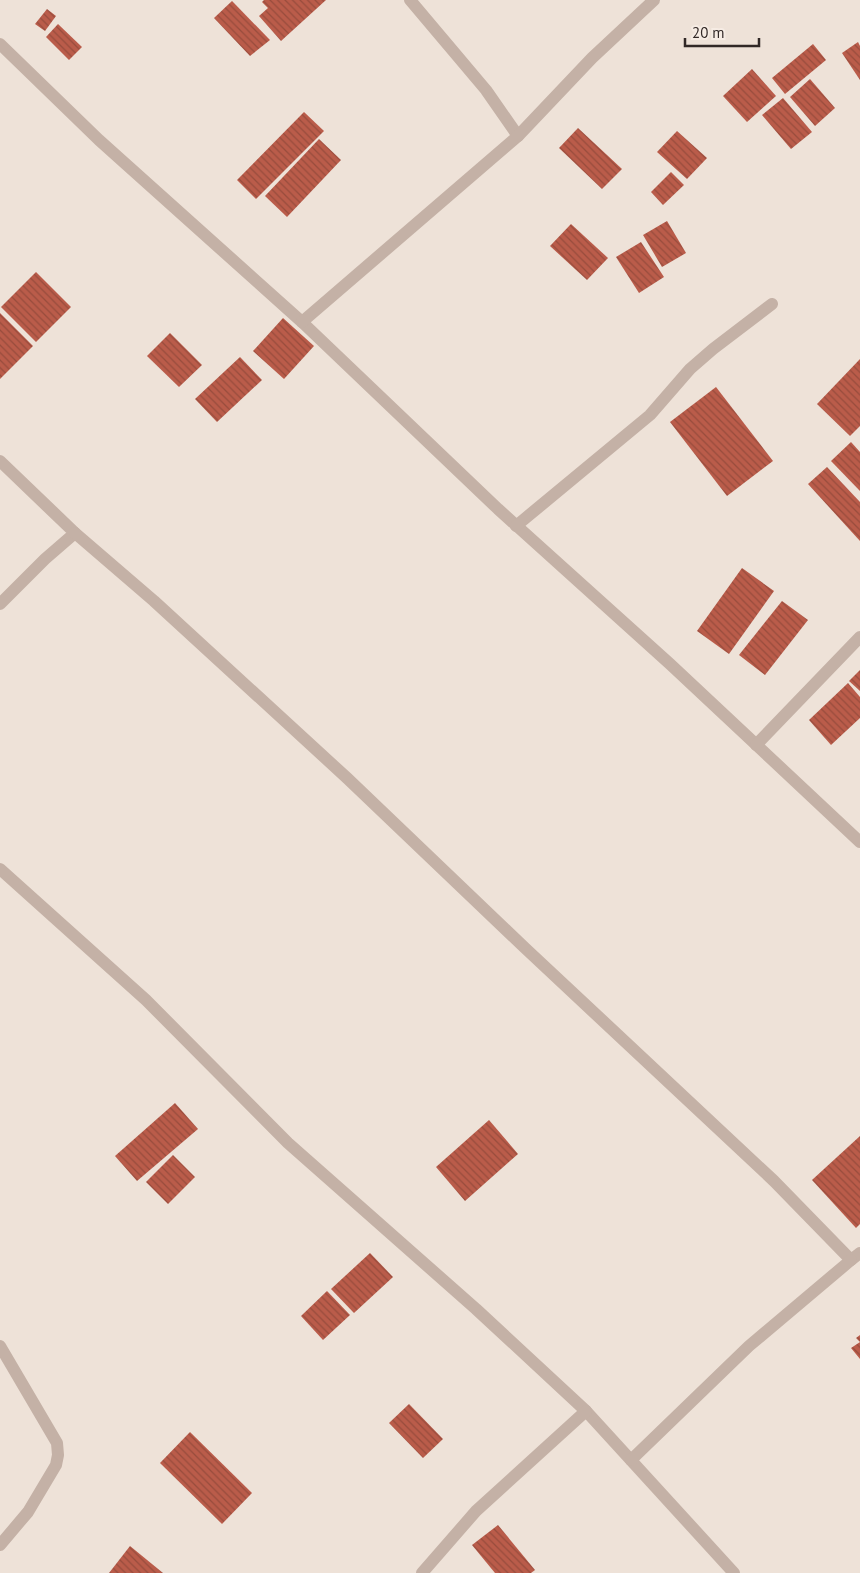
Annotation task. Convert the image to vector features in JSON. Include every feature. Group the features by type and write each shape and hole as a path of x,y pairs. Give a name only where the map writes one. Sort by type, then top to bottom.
{"street":[{"path":"410,0 486,90 518,136"},
{"path":"302,322 518,136 592,58 654,0"},
{"path":"0,44 99,140 302,322 516,526 670,664 860,842"},
{"path":"516,526 650,415 690,370 713,349 772,304"},
{"path":"0,461 75,532 347,778 525,948 856,1257 750,1346 631,1460"},
{"path":"0,604 75,532"},
{"path":"756,745 860,637"},
{"path":"0,869 146,1000 288,1143 476,1309 586,1410 734,1573"},
{"path":"0,1346 57,1442 58,1456 56,1465 28,1512 0,1545"},
{"path":"422,1573 476,1511 586,1410"}],"building":[{"path":"264,0 326,0 281,41 259,16 268,8 262,2"},
{"path":"232,1 270,40 250,56 214,18"},
{"path":"47,9 56,16 45,31 35,24"},
{"path":"58,24 82,47 69,60 46,37"},
{"path":"858,42 860,46 860,80 842,53"},
{"path":"813,44 826,60 785,94 772,78"},
{"path":"752,69 776,96 747,122 723,96"},
{"path":"810,79 835,108 815,126 790,97"},
{"path":"783,98 812,132 791,149 762,115"},
{"path":"304,112 324,131 256,199 237,180"},
{"path":"578,128 622,169 602,189 559,148"},
{"path":"677,131 707,158 687,179 657,152"},
{"path":"319,139 341,160 287,217 265,196"},
{"path":"671,172 684,185 663,205 651,192"},
{"path":"667,221 686,253 662,267 643,235"},
{"path":"571,224 608,258 587,280 550,246"},
{"path":"641,242 664,277 639,293 616,257"},
{"path":"36,272 71,307 36,342 1,307"},
{"path":"0,313 33,346 0,379"},
{"path":"283,318 314,346 284,379 253,351"},
{"path":"170,333 202,365 179,387 147,356"},
{"path":"240,357 262,380 217,422 195,399"},
{"path":"860,359 860,426 850,436 817,404"},
{"path":"716,387 773,461 727,496 670,422"},
{"path":"851,442 860,452 860,491 831,461"},
{"path":"827,467 860,502 860,541 808,484"},
{"path":"742,568 774,591 729,654 697,631"},
{"path":"782,601 808,620 765,675 739,655"},
{"path":"860,670 860,691 849,681"},
{"path":"848,683 860,697 860,718 831,745 809,720"},
{"path":"175,1103 198,1129 137,1181 115,1156"},
{"path":"489,1120 518,1154 465,1201 436,1167"},
{"path":"860,1136 860,1224 856,1228 812,1180"},
{"path":"173,1155 195,1177 168,1204 146,1182"},
{"path":"370,1253 393,1277 354,1313 331,1289"},
{"path":"327,1291 350,1315 323,1340 301,1316"},
{"path":"860,1342 860,1359 851,1348"},
{"path":"409,1404 443,1439 423,1458 389,1423"},
{"path":"190,1432 252,1493 222,1524 160,1463"},
{"path":"498,1525 535,1570 531,1573 495,1573 472,1545"},
{"path":"130,1546 163,1573 109,1573"}]}
